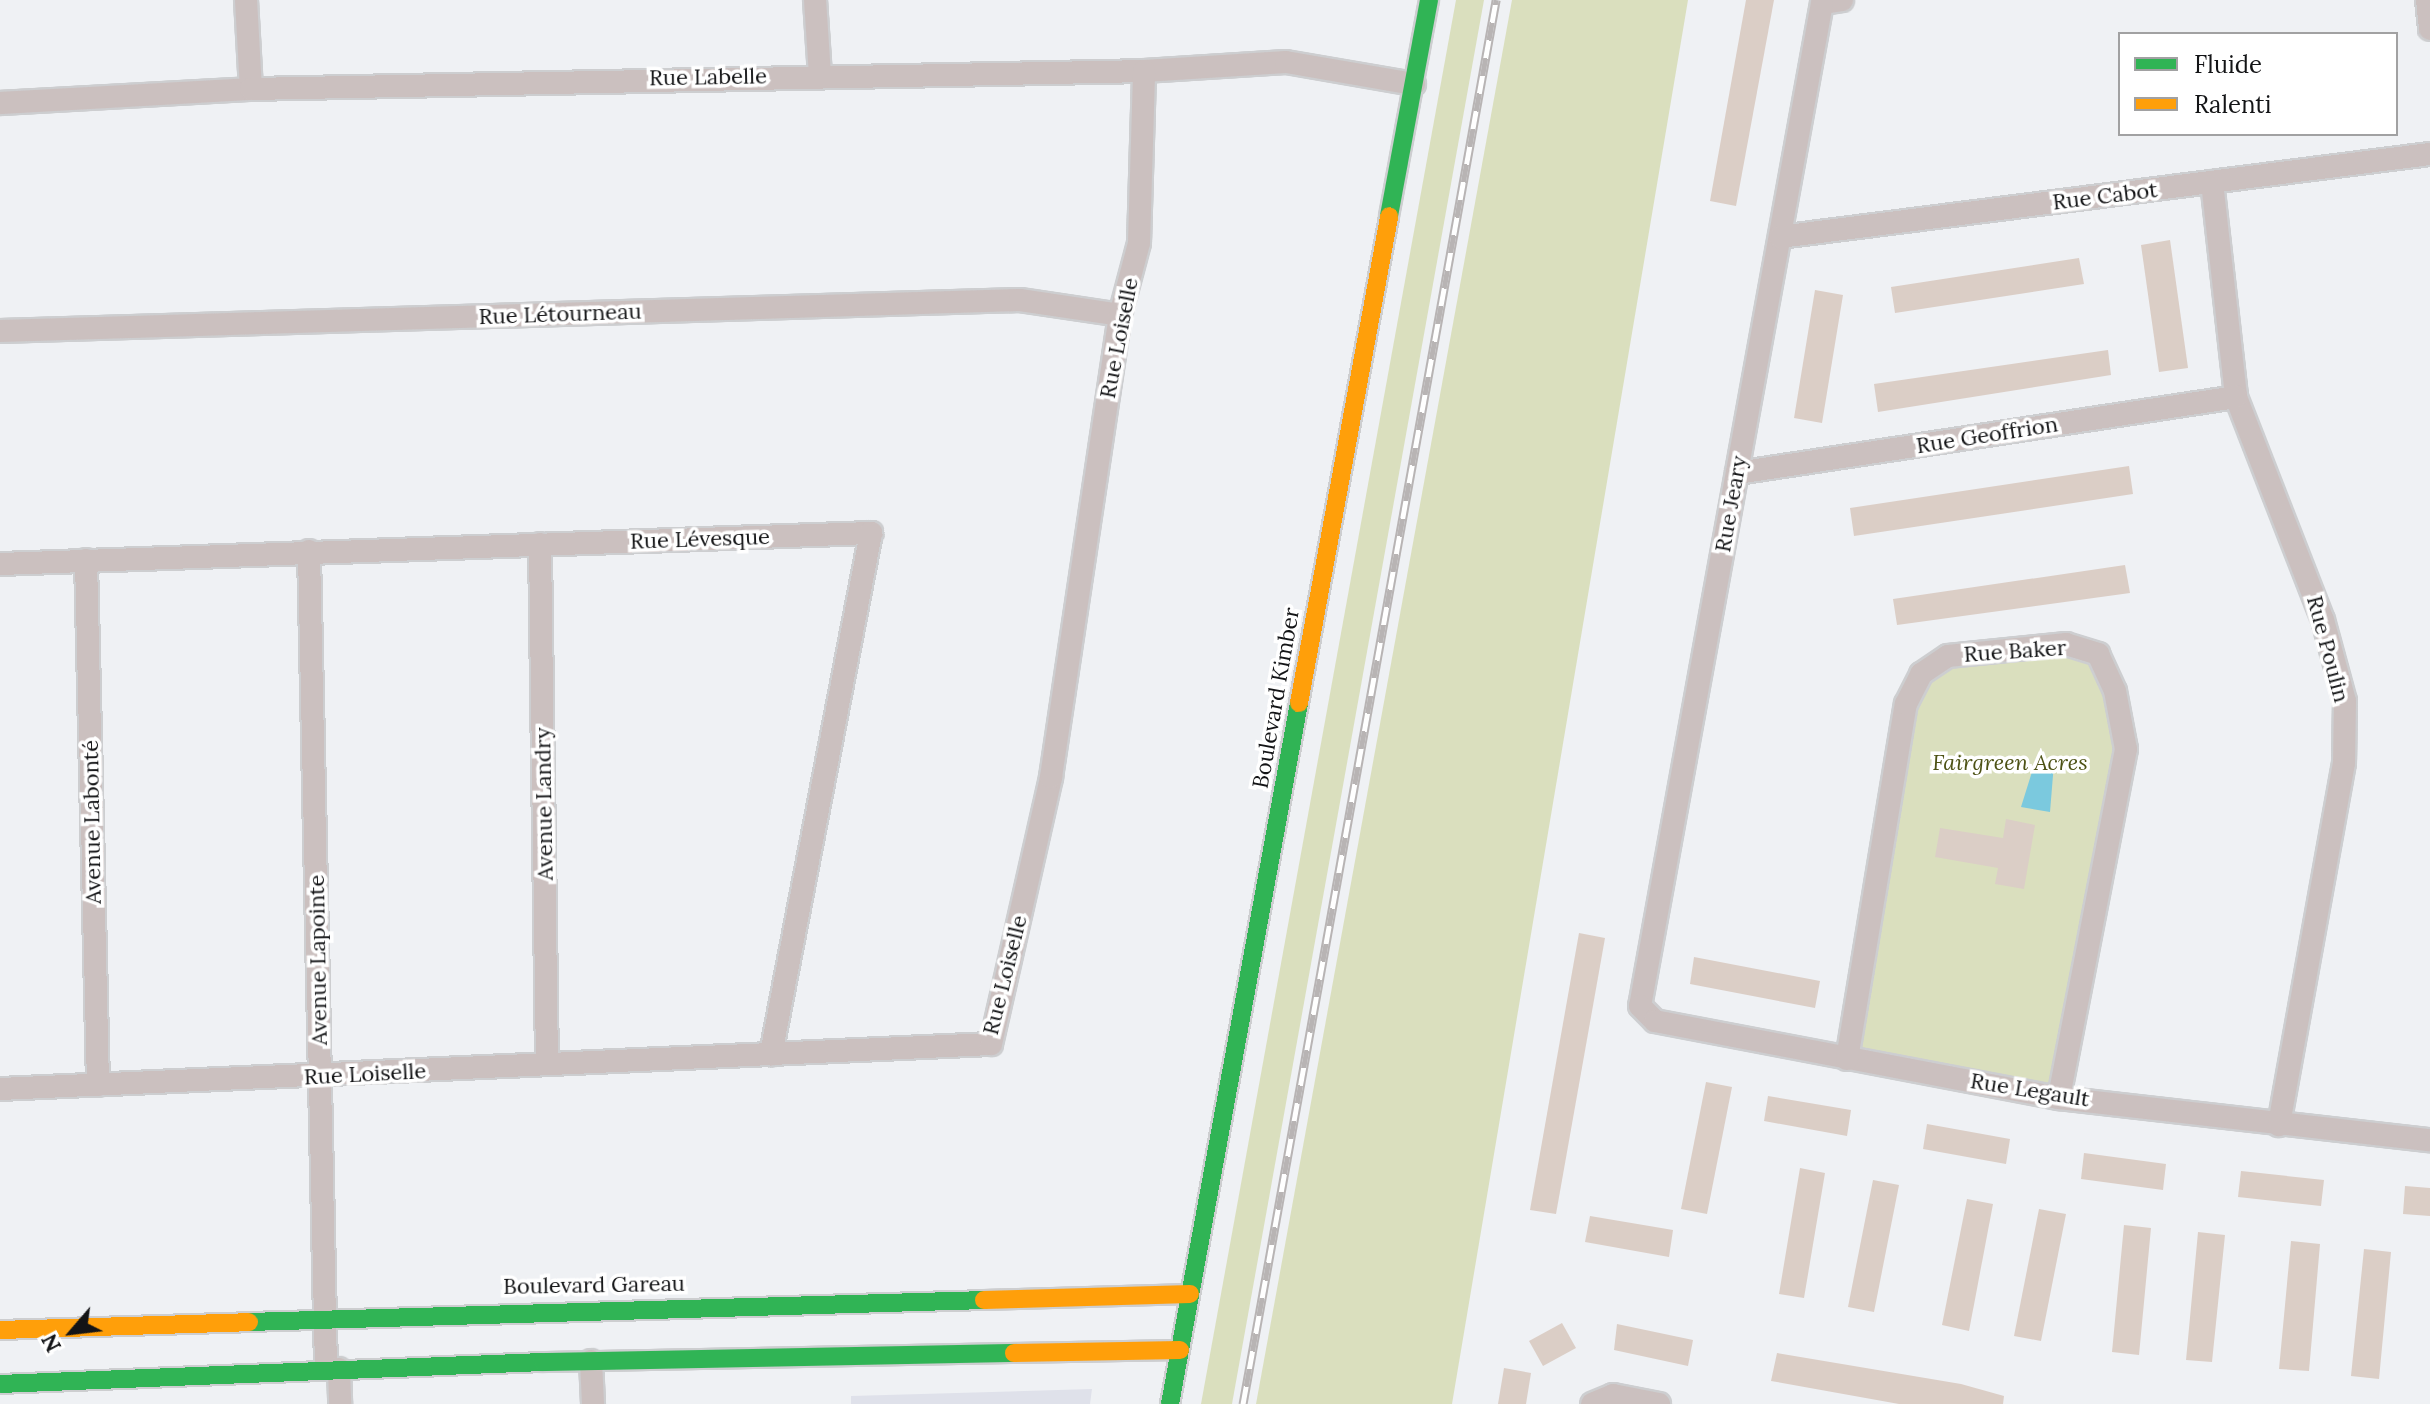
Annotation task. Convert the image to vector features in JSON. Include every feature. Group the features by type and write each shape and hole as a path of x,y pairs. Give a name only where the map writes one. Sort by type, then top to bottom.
{"street":[{"path":"246,0 251,89"},
{"path":"815,0 820,75"},
{"name":"Boulevard Kimber","path":"1170,1404 1429,0"},
{"path":"2427,0 2430,29"},
{"name":"Rue Jeary","path":"1640,1006 1780,237 1832,1"},
{"name":"Rue Labelle","path":"0,103 251,89 820,75 1144,71 1286,62 1414,84"},
{"name":"Rue Loiselle","path":"0,1089 320,1077 991,1044 1051,777 1120,315 1139,243 1144,71"},
{"name":"Rue Cabot","path":"1780,237 2430,154"},
{"name":"Rue Poulin","path":"2212,182 2236,397 2323,620 2345,701 2344,763 2279,1125"},
{"name":"Rue Létourneau","path":"0,331 1020,300 1120,315"},
{"name":"Rue Geoffrion","path":"1737,473 2236,397"},
{"name":"Rue Lévesque","path":"0,564 871,533 771,1054"},
{"name":"Avenue Landry","path":"540,544 547,1064"},
{"name":"Avenue Lapointe","path":"309,551 325,1316 340,1404"},
{"name":"Avenue Labonté","path":"86,560 98,1085"},
{"name":"Rue Baker","path":"1847,1059 1906,704 1921,674 1948,656 2066,644 2098,654 2115,691 2126,749 2059,1098"},
{"name":"Rue Legault","path":"1640,1006 1655,1021 2059,1098 2430,1140"},
{"name":"Boulevard Gareau","path":"0,1330 325,1316 1190,1294"},
{"path":"0,1384 591,1361 1180,1350"},
{"path":"591,1361 593,1404"},
{"path":"83,1380 84,1404"},
{"path":"1592,1404 1613,1395 1659,1404"}],"shaded area":[{"path":"1092,1389 1090,1404 851,1404 851,1396"}],"green space":[{"path":"1456,0 1484,0 1232,1404 1201,1404"},
{"path":"1512,0 1688,0 1452,1404 1256,1404"},
{"name":"Fairgreen Acres","path":"2098,654 2126,749 2059,1098 1847,1059 1906,704 1948,656"}],"water":[{"path":"2036,759 2054,763 2050,812 2021,807"}],"building":[{"path":"1746,0 1774,0 1736,206 1710,201"},
{"path":"2170,240 2188,368 2159,372 2141,245"},
{"path":"2079,258 2084,284 1895,313 1891,287"},
{"path":"1815,290 1843,295 1822,423 1794,418"},
{"path":"2108,350 2111,375 1878,412 1874,384"},
{"path":"2129,466 2133,494 1854,536 1850,508"},
{"path":"2125,565 2130,593 1897,625 1893,599"},
{"path":"2006,819 2035,825 2024,889 1995,884 1998,868 1935,857 1940,828 2003,838"},
{"path":"1579,933 1605,938 1556,1214 1530,1210"},
{"path":"1694,957 1820,981 1815,1008 1690,984"},
{"path":"1706,1082 1732,1087 1707,1214 1681,1209"},
{"path":"1768,1096 1851,1110 1847,1136 1764,1121"},
{"path":"1927,1124 2010,1139 2006,1164 1923,1149"},
{"path":"2084,1153 2166,1164 2163,1190 2081,1179"},
{"path":"1800,1168 1825,1173 1804,1298 1779,1294"},
{"path":"2241,1171 2324,1180 2321,1206 2238,1197"},
{"path":"1873,1180 1899,1185 1874,1312 1848,1307"},
{"path":"2405,1186 2430,1188 2430,1216 2403,1214"},
{"path":"1967,1199 1993,1204 1969,1331 1942,1325"},
{"path":"2039,1209 2066,1214 2041,1341 2014,1336"},
{"path":"1590,1216 1673,1230 1669,1257 1585,1242"},
{"path":"2124,1225 2151,1228 2139,1355 2112,1352"},
{"path":"2198,1232 2225,1235 2212,1362 2186,1360"},
{"path":"2291,1241 2320,1244 2309,1371 2279,1369"},
{"path":"2364,1249 2391,1252 2379,1379 2351,1376"},
{"path":"1562,1323 1576,1348 1543,1366 1529,1341"},
{"path":"1617,1324 1693,1340 1688,1366 1614,1350"},
{"path":"1777,1353 1961,1384 2004,1396 2003,1404 1899,1404 1771,1381"},
{"path":"1504,1368 1531,1373 1526,1404 1498,1404"}],"railway":[{"path":"1243,1404 1496,0"}],"traffic: fast":[{"path":"1389,216 1429,0"},
{"path":"1170,1404 1299,703"},
{"path":"249,1322 984,1300"},
{"path":"0,1384 543,1362 1014,1353"}],"traffic: slow":[{"path":"1299,703 1389,216"},
{"path":"984,1300 1190,1294"},
{"path":"0,1330 249,1322"},
{"path":"1014,1353 1180,1350"}]}
